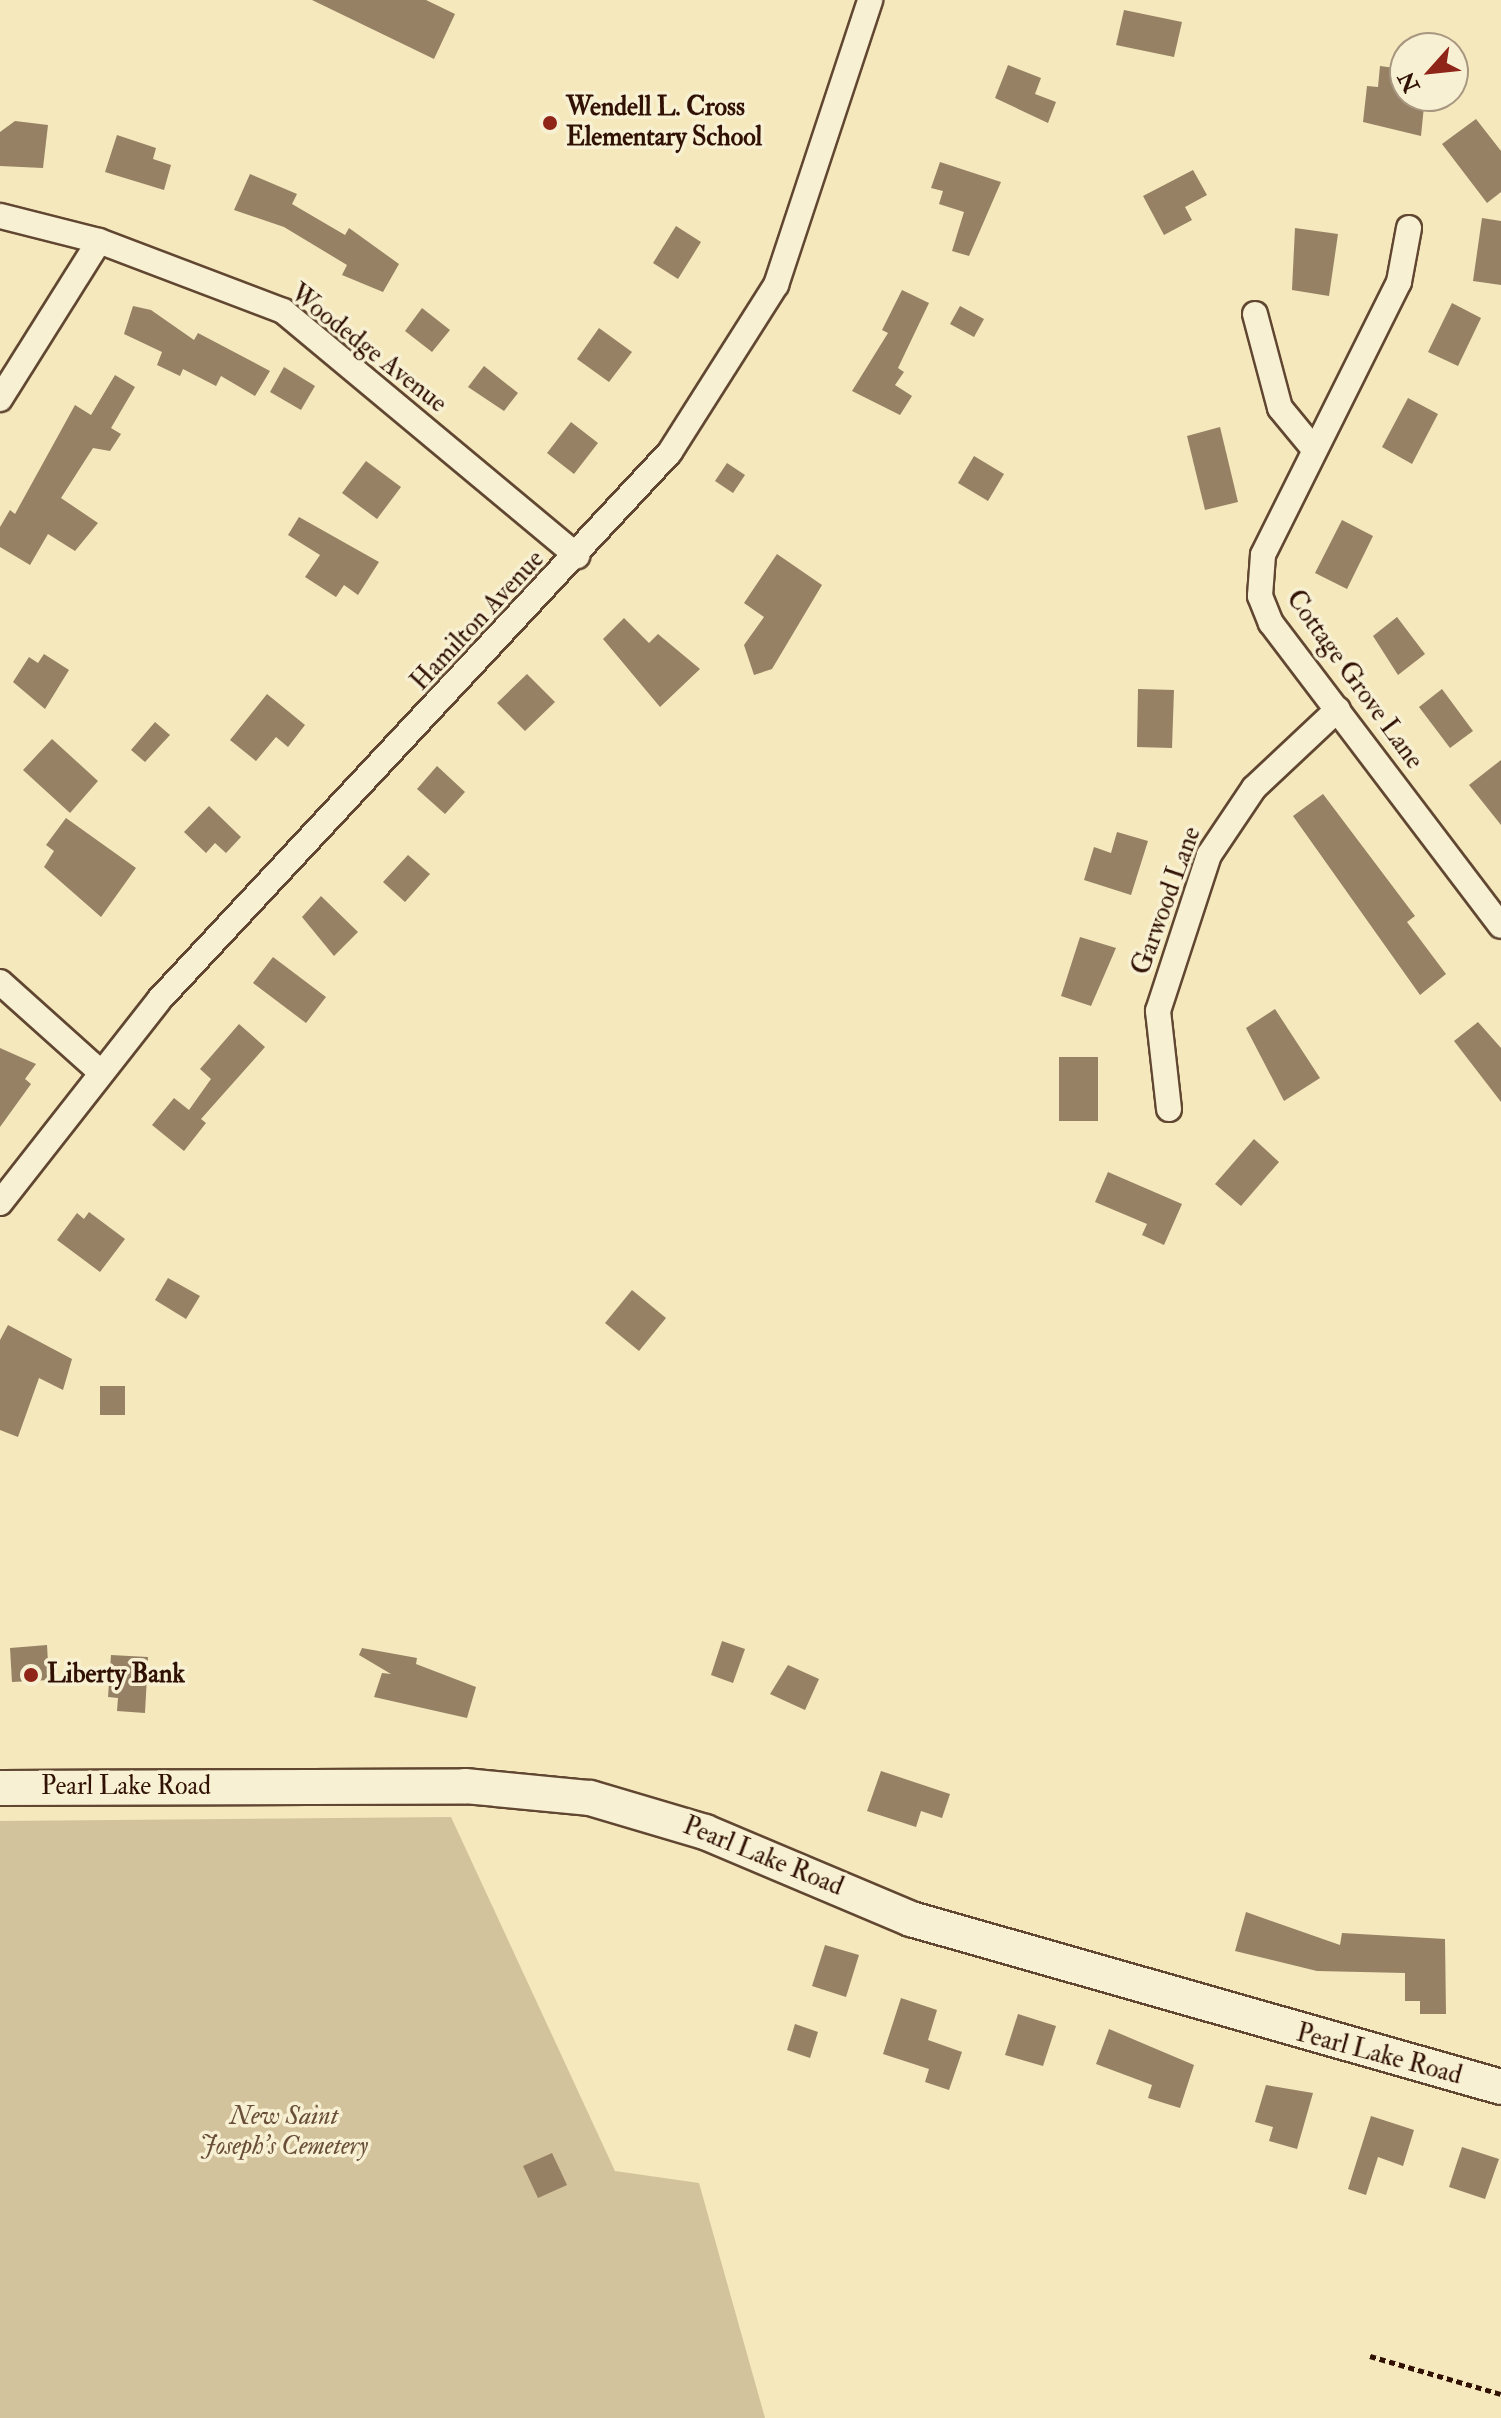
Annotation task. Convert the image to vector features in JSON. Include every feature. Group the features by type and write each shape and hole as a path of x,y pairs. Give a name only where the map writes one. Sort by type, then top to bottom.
{"main road":[{"name":"Pearl Lake Road","path":"0,1788 465,1786 590,1798 705,1832 911,1919 1501,2087"}],"street":[{"name":"Hamilton Avenue","path":"0,1203 98,1070 670,452 776,285 870,0"},
{"name":"Woodedge Avenue","path":"0,216 99,241 283,311 577,556"},
{"name":"Cottage Grove Lane","path":"1409,228 1399,282 1313,448 1259,581 1271,623 1501,926"},
{"path":"0,399 99,241"},
{"path":"1255,314 1280,408 1313,448"},
{"name":"Garwood Lane","path":"1169,1109 1158,1011 1209,855 1254,788 1338,709"},
{"path":"0,982 98,1070"}],"path":[{"path":"1370,2356 1501,2394"}],"green space":[{"name":"New Saint Joseph's Cemetery","path":"451,1817 615,2171 699,2183 765,2418 0,2418 0,1821"}],"building":[{"path":"312,0 426,0 455,14 434,59"},
{"path":"1124,10 1182,22 1174,57 1116,45"},
{"path":"1008,65 1041,78 1035,94 1056,102 1048,123 995,98"},
{"path":"1380,66 1389,67 1389,112 1423,112 1421,136 1363,122 1367,86 1378,87"},
{"path":"1476,119 1501,151 1501,192 1487,203 1442,144"},
{"path":"15,121 48,125 43,168 0,166 0,132"},
{"path":"117,135 156,148 153,159 171,165 164,190 105,172"},
{"path":"940,162 1001,182 969,256 952,251 964,212 939,204 943,191 931,188"},
{"path":"1193,170 1207,195 1185,207 1192,220 1164,235 1143,196"},
{"path":"250,174 297,194 292,204 345,235 349,228 399,264 383,292 342,275 347,265 284,227 234,210"},
{"path":"1482,218 1501,221 1501,285 1473,281"},
{"path":"676,226 701,242 678,279 653,263"},
{"path":"1295,228 1338,234 1329,296 1292,290"},
{"path":"902,290 929,303 898,368 904,372 895,385 912,396 900,415 852,391 888,333 882,330"},
{"path":"1452,303 1481,318 1458,366 1428,352"},
{"path":"133,306 151,310 194,340 198,333 270,371 255,396 221,376 216,386 183,369 180,376 157,365 162,352 124,334"},
{"path":"960,306 984,319 974,337 950,324"},
{"path":"422,308 450,330 432,352 405,331"},
{"path":"599,328 632,352 609,382 577,359"},
{"path":"484,366 518,393 504,411 468,387"},
{"path":"284,367 315,386 301,410 270,392"},
{"path":"115,375 135,387 111,428 121,434 110,451 93,448 61,498 98,523 75,551 48,534 30,565 0,547 0,527 10,510 15,514 75,405 91,415"},
{"path":"1408,398 1438,414 1412,464 1382,447"},
{"path":"571,422 598,443 574,474 547,453"},
{"path":"1220,427 1238,502 1205,510 1187,436"},
{"path":"974,456 1004,474 988,501 958,483"},
{"path":"366,461 401,487 377,519 342,493"},
{"path":"727,463 745,475 733,493 715,481"},
{"path":"299,517 379,562 358,595 344,585 336,597 305,577 320,555 288,535"},
{"path":"1342,520 1373,536 1347,589 1315,573"},
{"path":"777,554 822,585 772,669 754,675 744,645 764,617 744,603"},
{"path":"1397,617 1425,654 1398,675 1373,636"},
{"path":"624,618 649,643 658,634 700,669 660,707 603,639"},
{"path":"44,654 69,670 45,709 13,682 29,657 38,663"},
{"path":"527,674 555,702 525,731 497,703"},
{"path":"1138,689 1174,690 1172,748 1137,747"},
{"path":"1442,689 1473,731 1450,748 1419,707"},
{"path":"267,694 305,725 288,747 276,737 256,761 230,740"},
{"path":"155,722 170,735 145,762 131,750"},
{"path":"52,739 98,781 70,813 23,770"},
{"path":"1501,760 1501,825 1469,785"},
{"path":"437,766 465,792 445,814 417,789"},
{"path":"1323,794 1415,916 1407,922 1446,974 1420,995 1293,816"},
{"path":"209,806 241,837 226,853 215,843 206,853 184,832"},
{"path":"66,818 136,868 101,917 44,867 54,851 46,845"},
{"path":"1117,832 1148,841 1131,895 1084,880 1094,847 1111,853"},
{"path":"408,855 430,874 405,902 383,882"},
{"path":"321,896 358,932 334,956 302,917"},
{"path":"1080,937 1116,948 1091,1006 1061,996"},
{"path":"273,957 326,997 306,1023 253,983"},
{"path":"1275,1009 1320,1078 1284,1101 1246,1028"},
{"path":"1478,1022 1501,1048 1501,1102 1454,1041"},
{"path":"239,1024 265,1047 201,1119 206,1123 184,1151 152,1125 174,1098 189,1110 211,1079 200,1069"},
{"path":"0,1048 36,1064 25,1079 31,1084 0,1127"},
{"path":"1059,1057 1098,1057 1098,1121 1059,1121"},
{"path":"1254,1139 1279,1162 1241,1206 1215,1184"},
{"path":"1108,1172 1182,1204 1164,1245 1142,1235 1147,1224 1095,1202"},
{"path":"89,1212 125,1239 100,1272 57,1240 77,1213 84,1219"},
{"path":"168,1278 200,1296 186,1319 155,1300"},
{"path":"632,1290 666,1318 639,1351 605,1323"},
{"path":"8,1325 72,1359 63,1390 39,1378 18,1437 0,1430 0,1340"},
{"path":"100,1386 125,1386 125,1415 100,1415"},
{"path":"722,1641 745,1649 733,1683 711,1675"},
{"path":"47,1645 49,1680 12,1682 10,1648"},
{"path":"362,1648 417,1658 416,1664 476,1687 467,1718 374,1697 382,1673 391,1674 359,1655"},
{"path":"111,1655 148,1657 145,1713 117,1711 118,1698 108,1697"},
{"path":"788,1665 819,1679 805,1710 770,1694"},
{"path":"881,1771 950,1794 942,1818 921,1811 916,1827 867,1811"},
{"path":"1246,1912 1340,1945 1342,1933 1445,1939 1446,2014 1420,2014 1420,2001 1405,2001 1405,1973 1317,1971 1235,1951"},
{"path":"825,1945 859,1955 846,1997 812,1986"},
{"path":"901,1998 937,2010 928,2040 962,2052 949,2090 925,2082 929,2069 883,2054"},
{"path":"1018,2014 1056,2026 1043,2066 1005,2055"},
{"path":"795,2024 818,2032 810,2058 787,2050"},
{"path":"1109,2029 1194,2065 1180,2108 1148,2098 1152,2085 1096,2064"},
{"path":"1266,2085 1313,2093 1297,2149 1269,2141 1273,2127 1255,2122"},
{"path":"1371,2116 1414,2130 1403,2166 1378,2157 1366,2195 1348,2189"},
{"path":"1462,2147 1499,2159 1485,2199 1449,2187"},
{"path":"552,2153 567,2185 538,2198 523,2166"}],"place":[{"name":"Wendell L. Cross Elementary School","path":"550,123"},
{"name":"Liberty Bank","path":"31,1675"}]}
